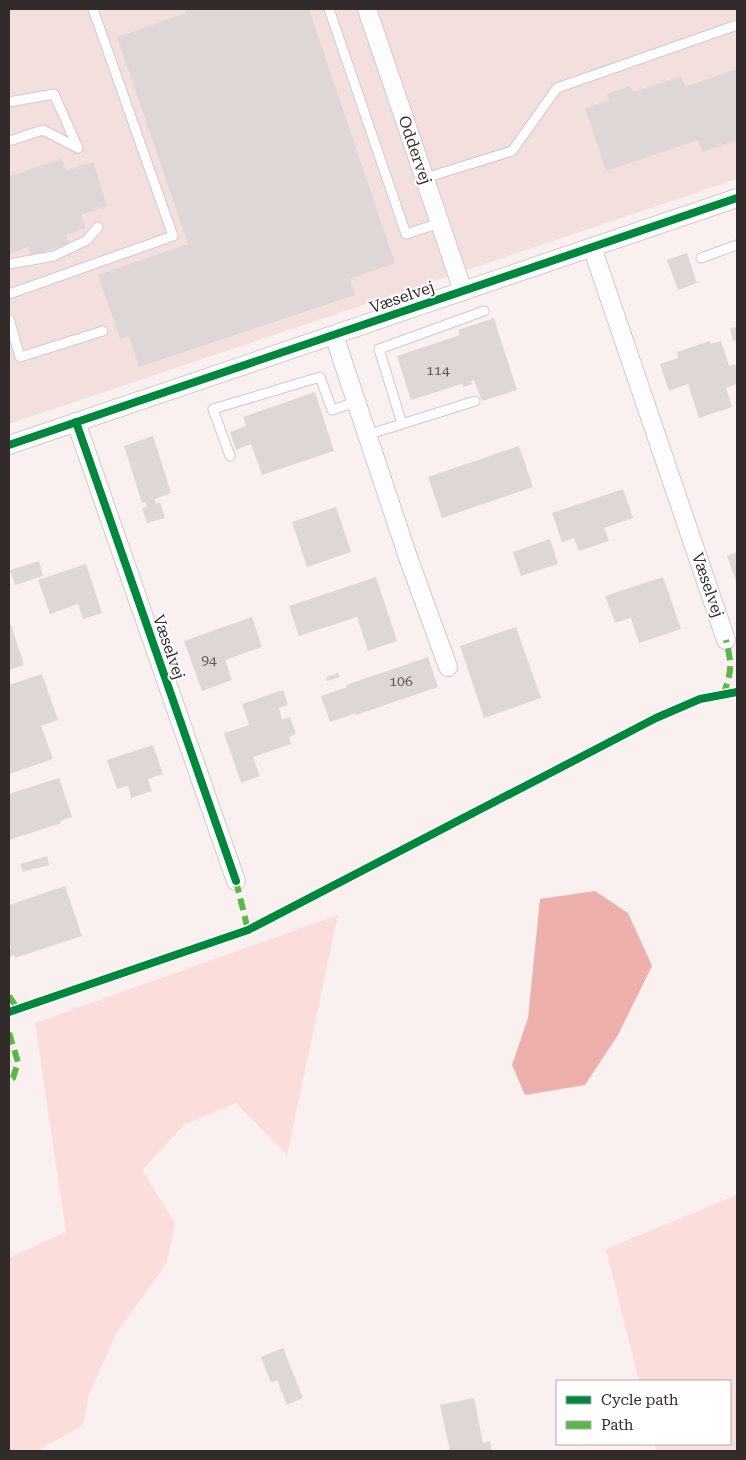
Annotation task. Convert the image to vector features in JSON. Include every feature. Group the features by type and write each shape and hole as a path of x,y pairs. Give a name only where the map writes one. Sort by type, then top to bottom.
{"street":[{"name":"Oddervej","path":"367,9 463,291"},
{"name":"Væselvej","path":"9,445 737,198"},
{"name":"Væselvej","path":"592,247 726,640"},
{"path":"334,335 448,668"},
{"name":"Væselvej","path":"76,422 236,881"}],"lane":[{"path":"9,294 173,236 93,9"},
{"path":"329,9 406,234 440,222"},
{"path":"425,178 512,151 557,88 737,25"},
{"path":"9,102 54,94 78,148 43,130 9,141"},
{"path":"9,264 54,256 88,240 98,227"},
{"path":"701,258 737,245"},
{"path":"402,424 379,348 484,311"},
{"path":"9,319 20,357 103,331"},
{"path":"230,456 213,409 320,377 332,410 356,402"},
{"path":"367,435 475,401"}],"shaded area":[{"path":"9,9 737,9 737,179 9,424"},
{"path":"595,891 628,913 652,966 618,1035 585,1085 525,1095 512,1065 528,1018 540,899"},
{"path":"338,915 287,1155 236,1103 185,1124 142,1170 175,1223 167,1263 117,1332 89,1395 83,1425 37,1451 9,1451 9,1258 66,1232 35,1023"},
{"path":"737,1195 737,1451 656,1451 655,1445 731,1445 731,1380 639,1380 606,1249"}],"building":[{"path":"184,9 309,9 395,263 350,279 355,295 139,367 129,336 120,339 98,275 188,244 117,37 186,13"},
{"path":"737,69 737,140 702,152 698,140 606,171 585,108 609,100 607,94 631,86 633,92 681,76 685,87"},
{"path":"62,159 66,171 93,162 107,206 81,215 86,228 66,235 69,243 31,256 28,247 9,254 9,176"},
{"path":"687,253 697,283 678,290 667,260"},
{"path":"494,318 517,390 482,401 474,380 471,381 472,384 463,387 462,384 411,400 397,356 460,335 458,330"},
{"path":"737,327 737,340 733,341 730,328"},
{"path":"710,341 711,344 721,341 729,366 735,364 737,384 726,388 732,407 699,418 688,384 669,391 660,364 678,358 677,352"},
{"path":"315,392 334,451 262,475 251,444 236,450 230,432 246,426 243,417"},
{"path":"153,436 171,493 155,499 156,504 160,502 165,518 147,523 142,508 147,507 145,502 142,503 124,446"},
{"path":"519,446 533,487 442,518 428,477"},
{"path":"623,489 633,518 604,528 609,541 579,551 574,538 562,542 552,513"},
{"path":"336,507 351,552 307,567 292,522"},
{"path":"550,539 558,564 521,576 513,552"},
{"path":"737,552 737,581 736,581 727,556"},
{"path":"39,561 43,576 15,585 10,570"},
{"path":"86,564 102,613 83,619 78,604 50,614 38,580"},
{"path":"376,577 397,641 368,651 357,617 299,636 289,606"},
{"path":"663,577 681,629 639,643 631,618 615,623 605,596"},
{"path":"252,617 262,647 225,660 232,680 202,691 184,641"},
{"path":"11,625 24,665 9,670 9,626"},
{"path":"516,627 541,698 484,718 460,646"},
{"path":"428,657 438,687 330,722 321,696 347,687 346,685"},
{"path":"338,673 340,677 327,681 326,677"},
{"path":"42,674 58,720 41,726 53,759 9,774 9,685"},
{"path":"283,690 288,705 279,708 282,720 290,717 296,734 289,737 291,744 253,757 260,776 241,783 224,733 249,725 242,704"},
{"path":"153,745 163,774 148,779 152,791 131,798 128,786 117,789 107,760"},
{"path":"59,778 72,817 61,821 61,823 9,840 9,794"},
{"path":"47,856 49,865 23,872 20,864"},
{"path":"65,886 82,936 15,958 14,955 9,957 9,949 11,948 9,940 9,905"},
{"path":"283,1348 303,1398 287,1405 277,1380 271,1383 261,1357"},
{"path":"474,1398 483,1443 490,1441 492,1451 450,1451 440,1405"}],"marked path":[{"path":"723,695 730,668 726,640"},
{"path":"236,881 248,930"},
{"path":"9,996 18,1009"},
{"path":"9,1033 18,1062 13,1078 9,1080"}],"cycle path":[{"path":"9,445 737,198"},
{"path":"76,422 236,881"},
{"path":"9,1012 248,930 656,718 700,699 737,692"}]}
